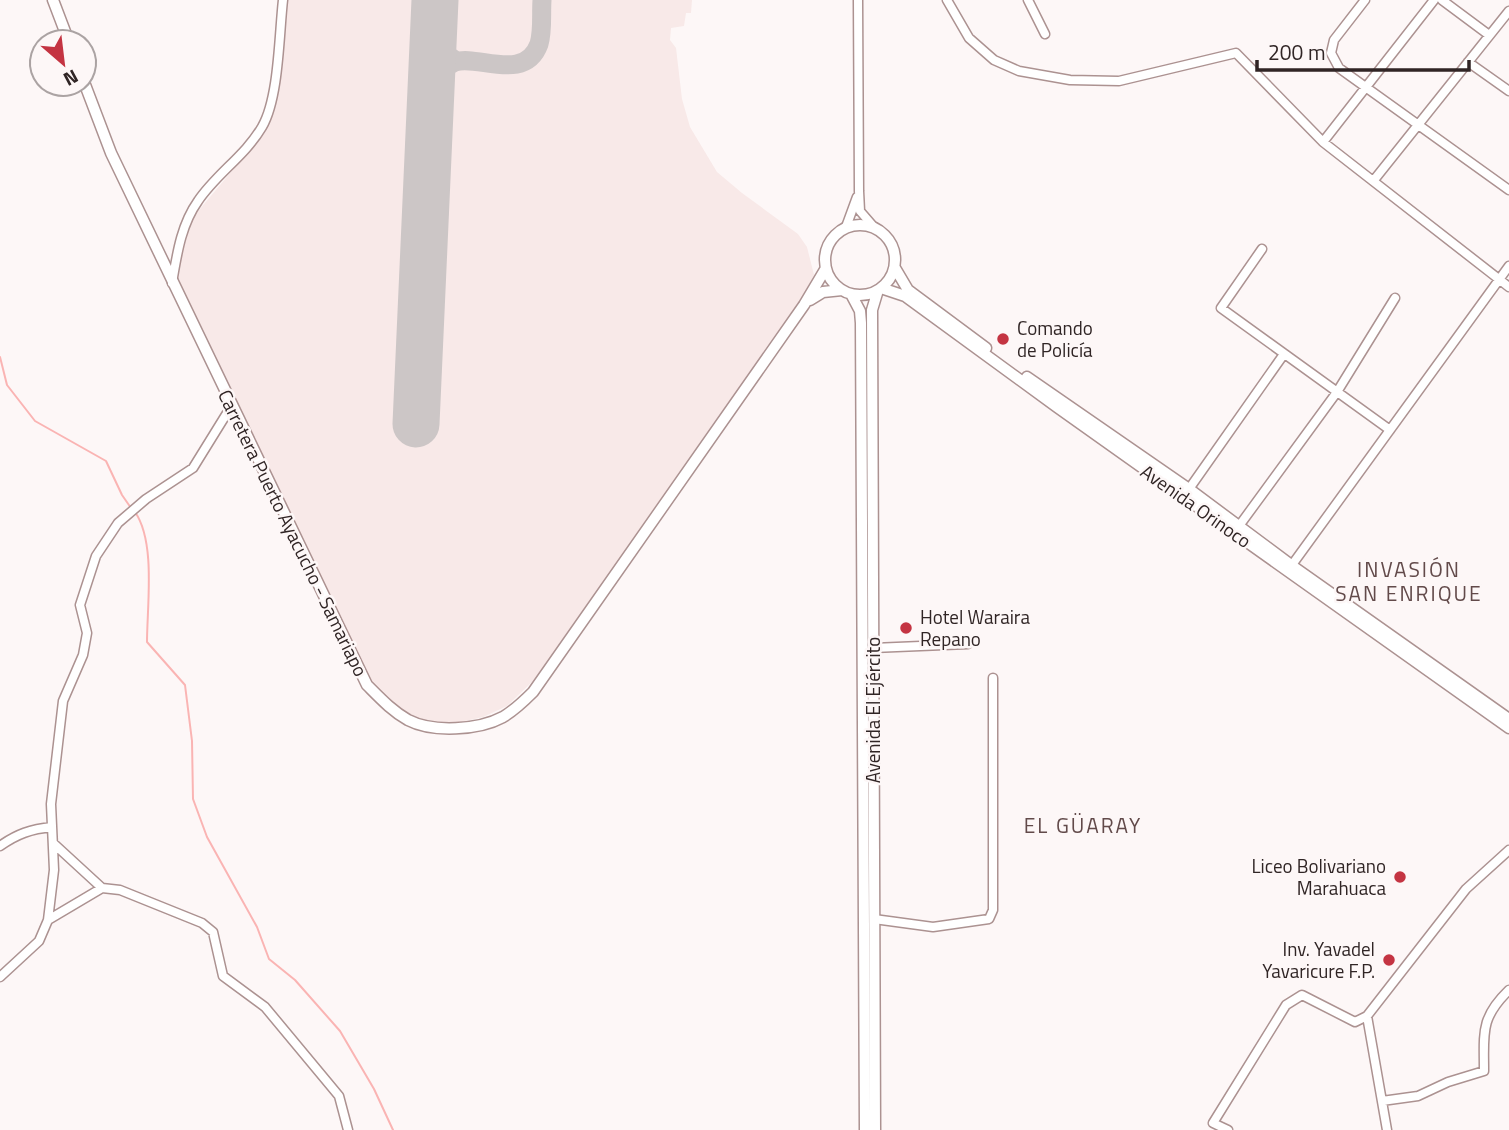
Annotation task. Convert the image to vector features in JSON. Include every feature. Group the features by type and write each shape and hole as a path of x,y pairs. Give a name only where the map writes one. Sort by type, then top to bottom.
{"street":[{"path":"53,0 64,28"},
{"path":"172,283 188,216 199,198 247,148 262,127 271,107 283,0"},
{"path":"804,305 823,292 865,295 880,289 890,279 895,268 896,258 889,239 860,211 858,0"},
{"path":"947,0 969,38 994,60 1019,71 1070,80 1119,81 1236,53 1323,142 1509,287"},
{"path":"1028,0 1045,34"},
{"path":"1365,0 1334,40 1331,53 1339,68 1509,190"},
{"path":"1323,142 1434,0"},
{"path":"1442,0 1489,35"},
{"path":"1374,180 1509,10"},
{"path":"1468,62 1509,91"},
{"name":"Carretera Puerto Ayacucho - Samariapo","path":"90,98 111,153 172,283 367,685 387,706 411,722 459,729 502,718 533,692 804,305 826,268"},
{"path":"846,227 859,191"},
{"path":"847,292 835,285 826,268 828,245 832,237 846,227 859,224 873,226"},
{"path":"1262,249 1222,308 1390,430"},
{"path":"1289,568 1509,266"},
{"name":"Avenida Orinoco","path":"895,268 908,290 1061,402 1189,489 1289,568 1509,719"},
{"name":"Avenida Orinoco","path":"880,289 905,296 1289,568 1509,728"},
{"name":"Avenida El Ejército","path":"875,1130 872,310 880,289"},
{"name":"Avenida El Ejército","path":"847,292 860,311 861,323 865,1130"},
{"path":"1239,526 1337,392 1395,298"},
{"path":"1189,489 1284,354"},
{"path":"0,977 39,941 48,920 54,870 51,804 63,701 83,654 87,633 80,605 96,556 118,523 146,499 193,468 232,405"},
{"path":"873,648 968,644"},
{"path":"874,919 933,927 989,919 993,910 993,678"},
{"path":"0,846 24,832 52,827"},
{"path":"53,843 102,888 120,890 202,923 213,932 223,976 265,1007 339,1096 348,1130"},
{"path":"1228,1130 1213,1123 1286,1005 1302,995 1355,1022 1367,1016 1466,889 1509,850"},
{"path":"48,920 102,888"},
{"path":"1382,1101 1418,1096 1448,1082 1484,1071 1484,1027 1495,1003 1509,990"},
{"path":"1367,1016 1387,1130"}],"shaded area":[{"path":"287,0 692,0 691,13 686,13 684,26 671,28 670,40 676,48 682,99 690,127 717,172 798,234 807,247 814,275 798,305 534,680 507,706 483,717 456,723 430,722 405,714 386,700 368,677 177,281 182,246 194,216 247,153 268,123"}],"waterway":[{"path":"0,357 7,385 35,421 106,461 131,508"},
{"path":"135,512 142,525 148,557 147,642 185,685 192,741 193,799 207,837 257,927 269,959 295,980 340,1031 374,1089 393,1130"}],"taxiway":[{"path":"431,85 444,69 455,62 512,65 532,56 540,39 542,0"},
{"path":"433,35 442,51 456,61"}],"runway":[{"path":"416,424 435,0"}],"place":[{"name":"Comando de Policía","path":"1003,339"},
{"name":"Hotel Waraira Repano","path":"906,628"},
{"name":"Liceo Bolivariano Marahuaca","path":"1400,877"},
{"name":"Inv. Yavadel Yavaricure F.P.","path":"1389,960"}],"district":[{"name":"INVASIÓN SAN ENRIQUE","path":"1409,582"},
{"name":"EL GÜARAY","path":"1083,826"}]}
